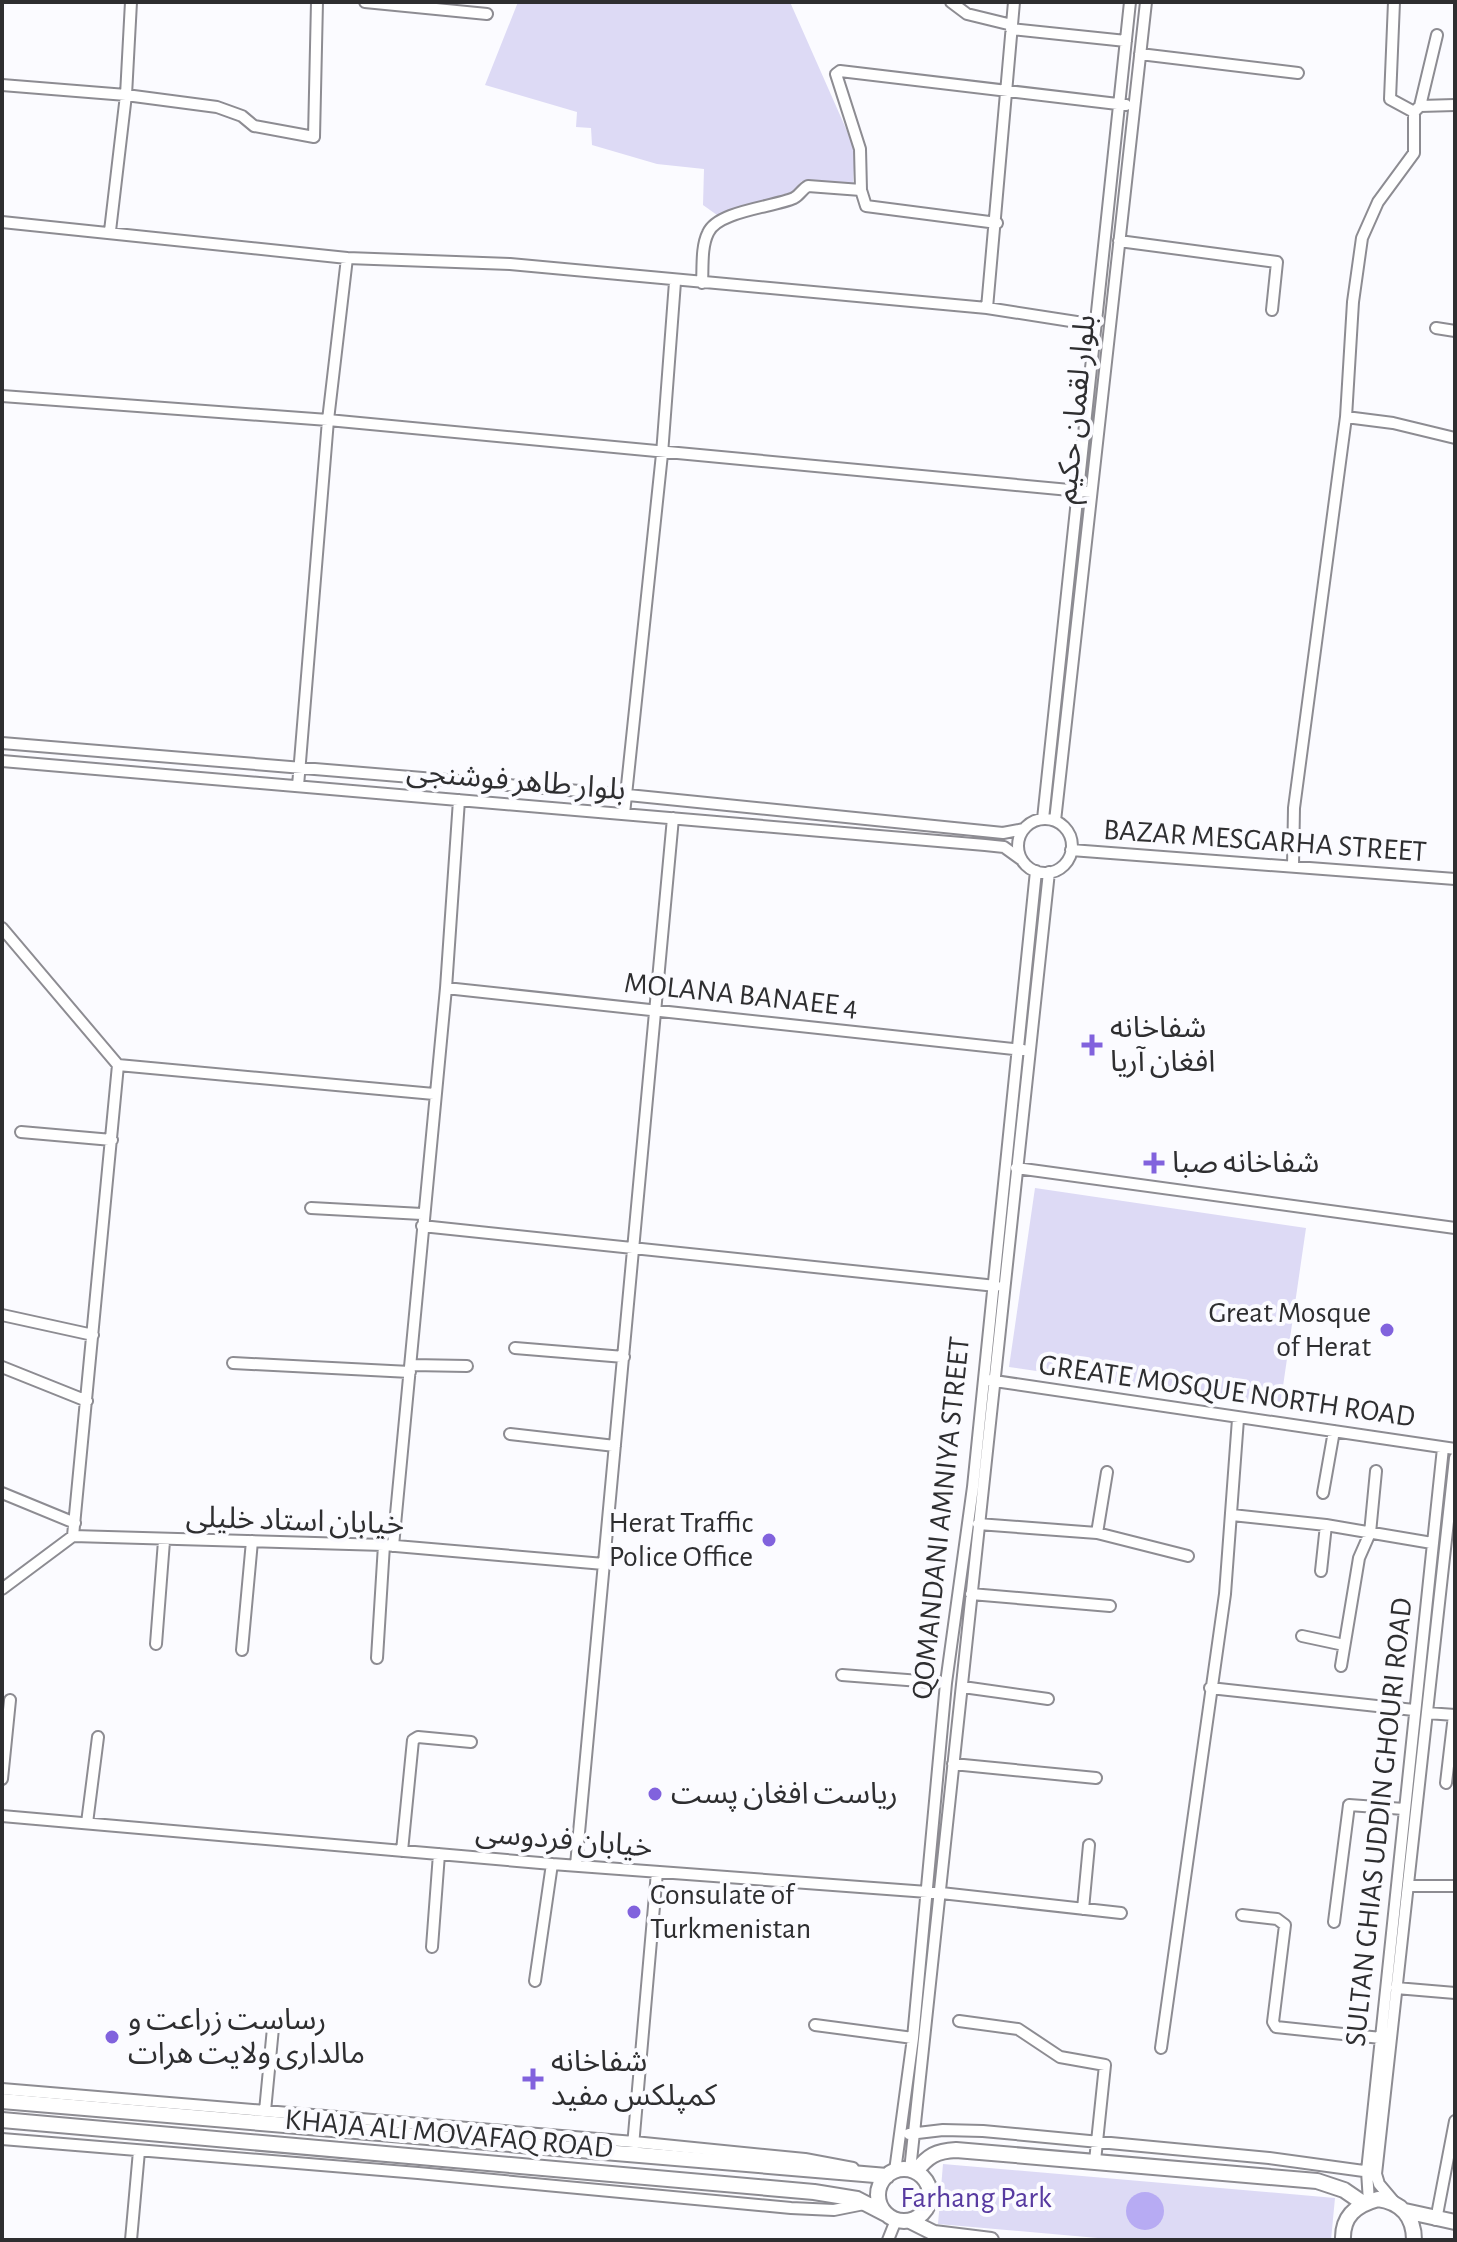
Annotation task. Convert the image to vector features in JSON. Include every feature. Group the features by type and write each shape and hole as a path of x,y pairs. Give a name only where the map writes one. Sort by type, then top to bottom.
{"highway":[{"name":"KHAJA ALI MOVAFAQ ROAD","path":"2,2101 896,2172"},
{"name":"KHAJA ALI MOVAFAQ ROAD","path":"2,2120 814,2192 871,2203 934,2233 991,2240"},
{"path":"418,2173 422,2136"},
{"path":"896,2172 929,2187 930,2202 922,2214 897,2218 878,2194 896,2172 939,2150 1317,2181 1366,2202"},
{"path":"1343,2240 1346,2219 1366,2202 1378,2199 1436,2220 1455,2222"},
{"path":"1400,2208 1411,2220 1414,2240"}],"street":[{"path":"110,231 126,95 131,2"},
{"path":"2,85 126,95 217,107 242,116 254,126 314,137 317,2"},
{"path":"365,2 487,14"},
{"path":"951,2 967,14 1012,27 1126,41"},
{"path":"987,308 997,223 1014,2"},
{"name":"بلوار لقمان حکیم","path":"1043,819 1130,2"},
{"name":"بلوار لقمان حکیم","path":"1055,821 1146,2"},
{"path":"1394,2 1390,99 1417,109 1455,105"},
{"path":"1293,866 1294,808 1346,417 1353,302 1362,238 1378,202 1414,153 1417,109 1437,35"},
{"path":"1140,54 1298,73"},
{"path":"997,223 866,206 861,190 860,149 835,80 840,71 1133,106"},
{"path":"702,283 705,242 708,230 716,224 761,205 795,197 808,186 861,190"},
{"path":"2,222 347,258 510,264 675,282 987,308 1096,325"},
{"path":"1119,241 1277,262 1272,310"},
{"path":"298,786 328,420 347,258"},
{"path":"624,814 662,454 675,282"},
{"path":"1436,328 1455,331"},
{"path":"2,396 328,420 662,454 1091,492"},
{"path":"1346,417 1393,423 1455,438"},
{"name":"بلوار طاهر فوشنجی","path":"2,743 628,795 1003,833 1024,829"},
{"name":"بلوار طاهر فوشنجی","path":"2,761 1004,847 1022,860"},
{"path":"377,1658 411,1369 422,1220 446,988 459,800"},
{"path":"576,1865 673,818"},
{"path":"1043,819 1055,821 1068,833 1071,850 1064,864 1049,872 1036,871 1022,860 1018,841 1024,829 1043,819"},
{"name":"BAZAR MESGARHA STREET","path":"1071,850 1455,879"},
{"name":"QOMANDANI AMNIYA STREET","path":"896,2172 914,2133 941,1893 978,1524 991,1284 1036,871"},
{"name":"QOMANDANI AMNIYA STREET","path":"896,2172 913,2038 946,1683 988,1379 1004,1288 1049,872"},
{"path":"2,928 118,1065 434,1094"},
{"name":"MOLANA BANAEE 4","path":"446,988 1029,1051"},
{"path":"2,1589 73,1536 118,1065"},
{"path":"21,1132 112,1140"},
{"path":"1016,1168 1455,1228"},
{"path":"311,1208 633,1249 991,1284 1004,1288"},
{"path":"2,1315 93,1335"},
{"path":"515,1348 624,1357"},
{"path":"233,1363 411,1369 467,1366"},
{"path":"2,1367 87,1401"},
{"name":"GREATE MOSQUE NORTH ROAD","path":"988,1379 1238,1419 1455,1449"},
{"path":"1161,2048 1179,1897 1205,1753 1210,1688 1225,1594 1238,1419"},
{"path":"1323,1493 1334,1431"},
{"path":"510,1434 615,1446"},
{"name":"SULTAN GHIAS UDDIN GHOURI ROAD","path":"1366,2202 1372,2172 1381,2038 1443,1448"},
{"path":"1400,2208 1372,2172 1408,1886 1455,1458"},
{"path":"1341,1666 1359,1558 1370,1533 1376,1471"},
{"path":"1097,1533 1107,1472"},
{"path":"2,1493 75,1523"},
{"path":"1232,1515 1326,1525 1432,1543"},
{"path":"978,1524 1097,1533 1188,1556"},
{"path":"1321,1571 1326,1525"},
{"name":"خیابان استاد خلیلی","path":"73,1536 389,1546 604,1564"},
{"path":"156,1644 164,1541"},
{"path":"242,1650 252,1541"},
{"path":"971,1594 1110,1606"},
{"path":"1302,1636 1344,1645"},
{"path":"842,1675 946,1683"},
{"path":"963,1687 1048,1699"},
{"path":"1210,1688 1414,1710"},
{"path":"2,1779 10,1700"},
{"path":"1427,1713 1455,1715 1446,1783"},
{"path":"87,1823 98,1737"},
{"path":"402,1851 413,1740 418,1737 471,1742"},
{"path":"953,1764 1096,1778"},
{"path":"1334,1922 1349,1805 1404,1809"},
{"name":"خیابان فردوسی","path":"2,1816 552,1864 941,1893 1121,1913"},
{"path":"1083,1909 1089,1845"},
{"path":"432,1947 439,1854"},
{"path":"535,1981 552,1864"},
{"path":"2,2089 265,2111 633,2149 657,1872"},
{"path":"1408,1886 1455,1886"},
{"path":"1242,1915 1277,1919 1285,1925 1274,2025 1381,2038"},
{"path":"1396,1988 1455,1993"},
{"path":"959,2021 1018,2029 1060,2057 1105,2065 1095,2161"},
{"path":"815,2025 913,2038"},
{"path":"265,2111 273,2028"},
{"path":"1436,2220 1455,2121"},
{"path":"898,2138 914,2133 983,2131 1372,2172"},
{"path":"2,2139 791,2208 834,2210 871,2203"},
{"path":"131,2240 139,2151"},
{"path":"888,2240 897,2218"}],"green space":[{"path":"518,2 790,2 855,149 853,184 802,181 792,192 717,215 703,205 704,169 657,164 592,145 591,128 576,127 577,112 485,85"},
{"path":"1035,1188 1306,1228 1280,1407 1009,1367"},
{"name":"Farhang Park","path":"943,2164 1335,2198 1331,2240 1120,2240 938,2224"}],"shaded area":[{"path":"1145,2192 1158,2198 1164,2211 1158,2224 1145,2230 1132,2224 1126,2211 1132,2198"}],"place":[{"name":"شفاخانه افغان آریا","path":"1092,1045"},
{"name":"شفاخانه صبا","path":"1154,1163"},
{"name":"Great Mosque of Herat","path":"1387,1330"},
{"name":"Herat Traffic Police Office","path":"769,1540"},
{"name":"ریاست افغان پست","path":"655,1794"},
{"name":"Consulate of Turkmenistan","path":"634,1912"},
{"name":"رساست زراعت و مالداری ولایت هرات","path":"112,2037"},
{"name":"شفاخانه کمپلکس مفید","path":"533,2079"}]}
